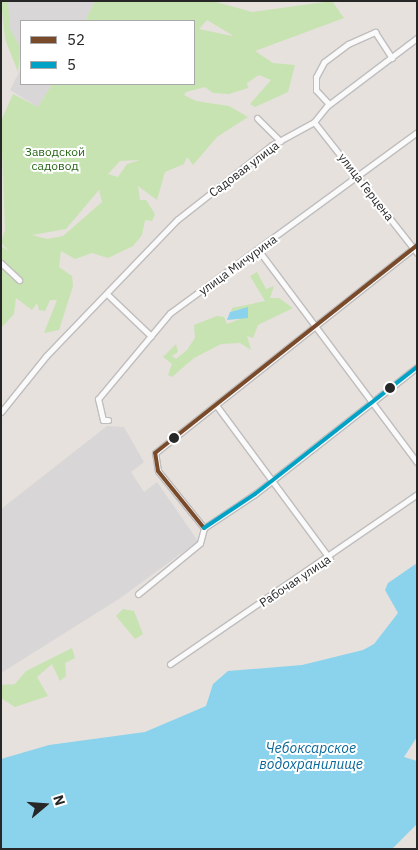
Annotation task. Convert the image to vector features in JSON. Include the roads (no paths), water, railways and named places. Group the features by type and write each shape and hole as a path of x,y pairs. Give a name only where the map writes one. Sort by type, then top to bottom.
{"street":[{"path":"329,104 316,90 324,62 348,44 370,33 379,34 392,58"},
{"name":"Садовая улица","path":"1,412 46,356 178,219 280,141 314,122 329,104 417,38"},
{"path":"257,118 280,141"},
{"name":"улица Герцена","path":"314,122 415,249"},
{"name":"улица Мичурина","path":"108,420 103,420 98,399 170,312 259,251 417,132"},
{"path":"204,528 158,471 154,459 160,449 415,249"},
{"path":"259,251 417,462"},
{"path":"1,262 19,280"},
{"path":"106,294 151,336"},
{"path":"138,594 200,543 204,528 274,479 417,367"},
{"path":"216,405 274,479 330,559"},
{"name":"Рабочая улица","path":"170,664 330,559 417,494"}],"water":[{"path":"248,307 248,318 227,320 230,312"},
{"name":"Чебоксарское водохранилище","path":"417,563 417,737 404,757 417,761 417,824 392,849 1,849 1,759 49,745 145,732 206,706 213,684 228,671 302,665 363,650 374,644 398,613 385,590 388,583"}],"park label":[{"name":"Заводской садовод","path":"55,159"}]}
